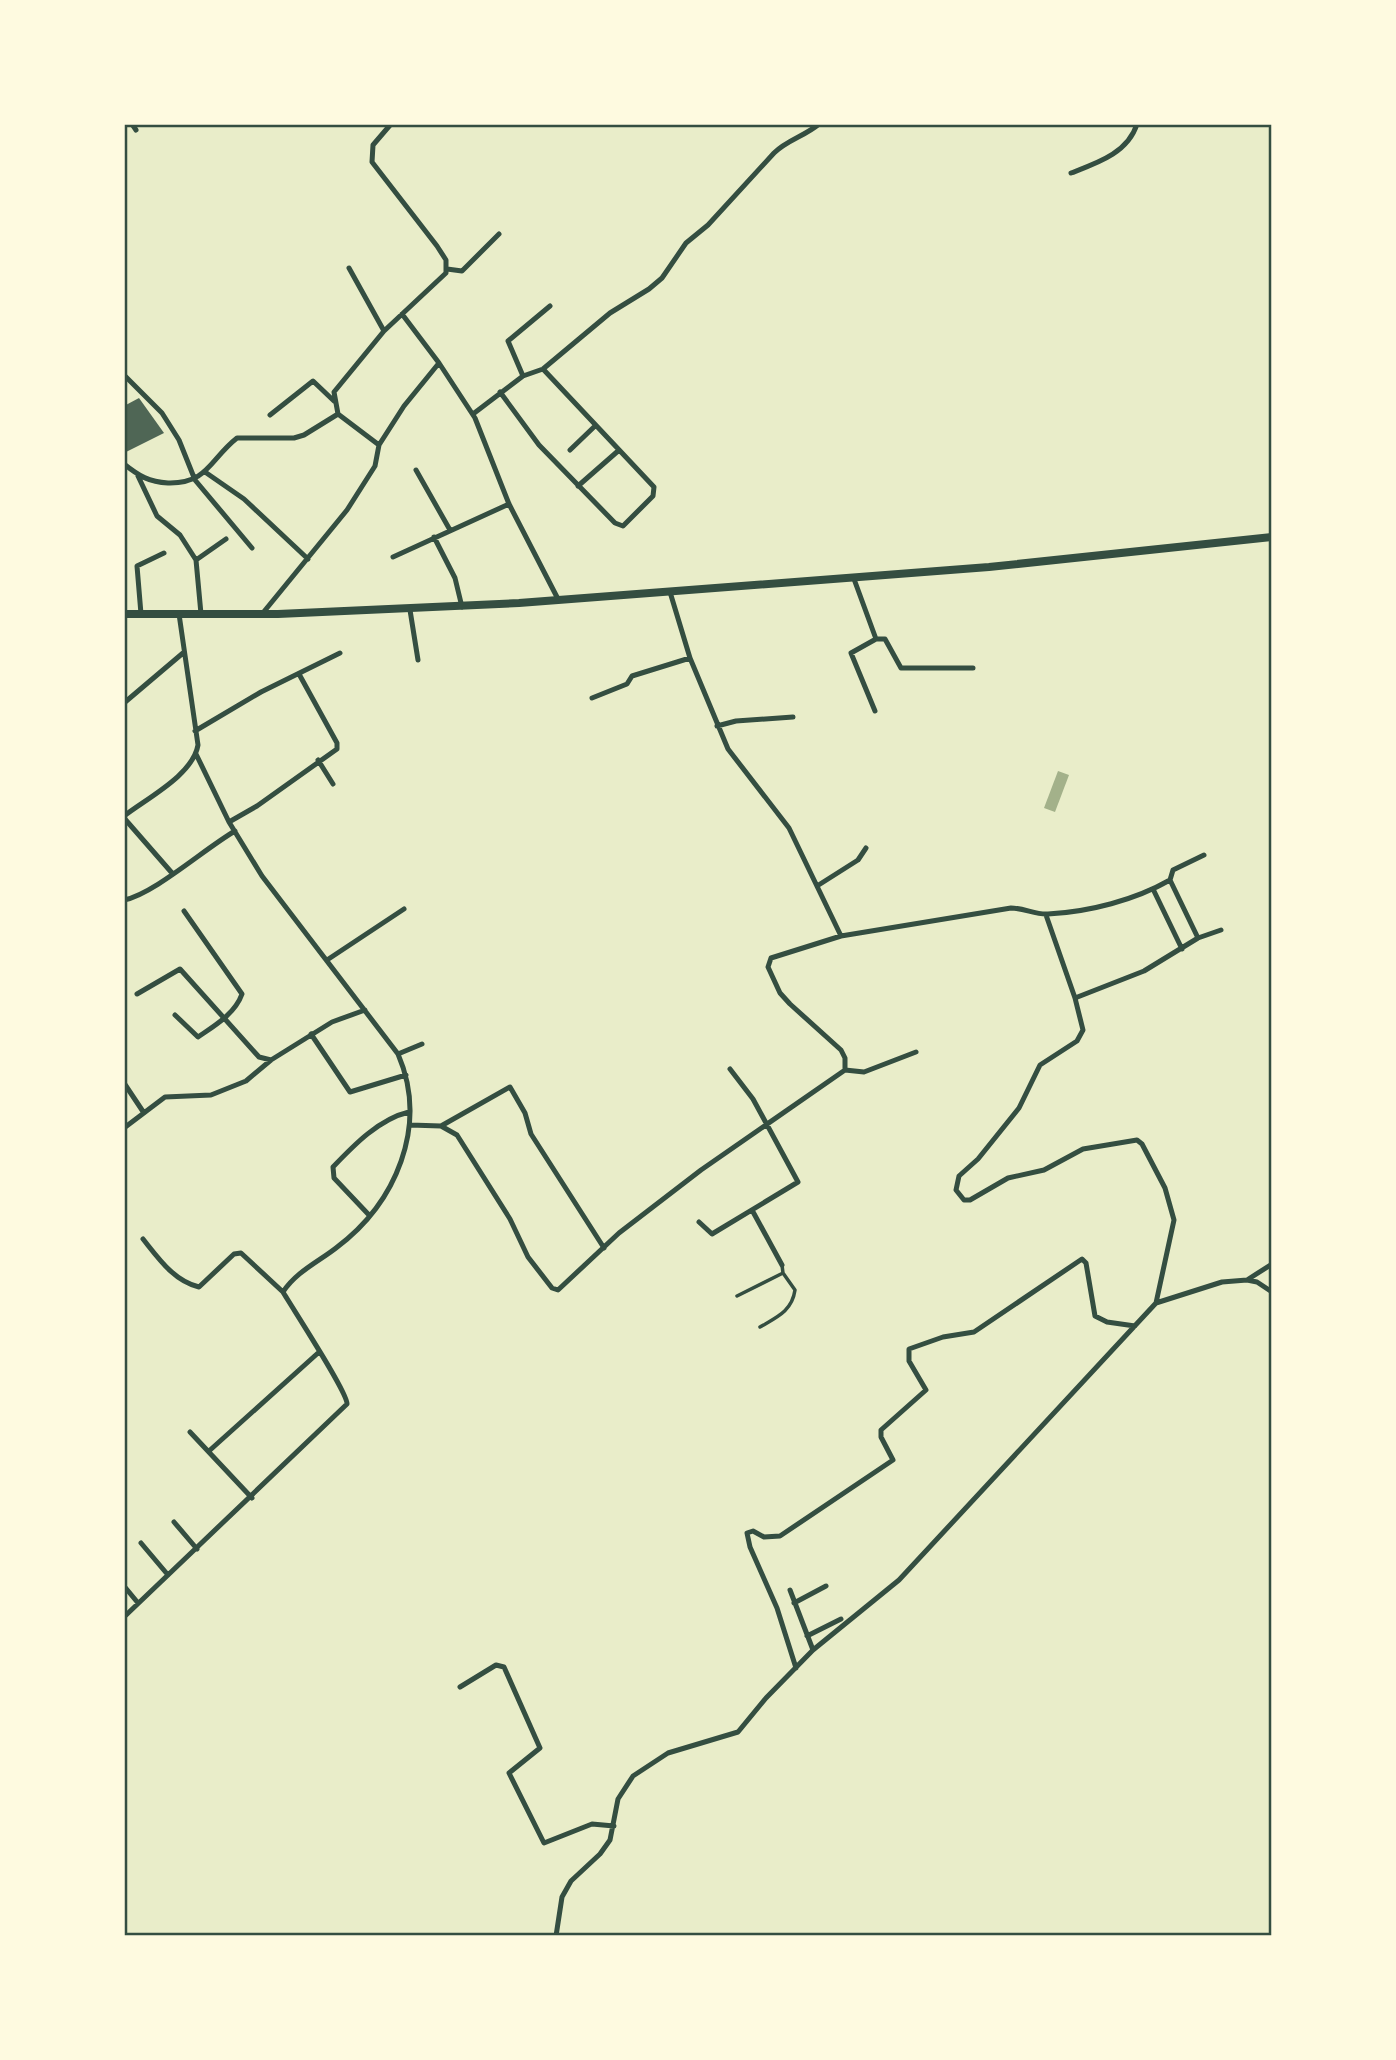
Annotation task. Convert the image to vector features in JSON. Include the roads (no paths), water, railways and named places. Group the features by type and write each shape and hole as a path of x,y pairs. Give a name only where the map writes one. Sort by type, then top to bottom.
{"main road":[{"path":"124,614 262,614 462,607 854,579 1169,551 1272,537"}],"street":[{"path":"334,401 337,387 384,331 441,280 447,269 446,260 437,246 372,162 373,145 391,124"},
{"path":"473,414 523,376 543,369 610,313 649,289 662,278 686,243 708,225 774,153 784,144 806,134 819,124"},
{"path":"1071,173 1118,151 1130,138 1137,124"},
{"path":"447,269 462,271 499,234"},
{"path":"349,268 384,331"},
{"path":"523,376 508,341 550,306"},
{"path":"402,314 473,414 509,504 558,599"},
{"path":"262,614 347,510 375,466 379,445 404,406 439,363"},
{"path":"500,393 539,445 615,523 623,526 656,491 543,369"},
{"path":"124,375 162,413 178,440 195,480 252,548"},
{"path":"270,415 313,380 334,401 338,414 379,445"},
{"path":"124,464 138,476 152,482 184,484 205,472 237,438 294,438 304,435 338,414"},
{"path":"570,450 595,426"},
{"path":"578,486 618,451"},
{"path":"416,470 450,530"},
{"path":"205,472 244,499 308,559"},
{"path":"138,476 157,516 180,535 197,560 201,614"},
{"path":"393,557 509,504"},
{"path":"434,537 455,578 462,607"},
{"path":"197,560 226,539"},
{"path":"141,614 136,566 164,553"},
{"path":"854,579 876,639"},
{"path":"670,592 690,658 717,726 737,762 789,828 841,936"},
{"path":"410,610 418,660"},
{"path":"179,614 196,754 229,822 262,876 398,1054 405,1076 410,1125 404,1157 394,1184 338,1247 309,1266 283,1292"},
{"path":"875,711 850,653 876,639 885,639 904,669 974,668"},
{"path":"124,703 183,653"},
{"path":"195,731 341,653"},
{"path":"592,698 627,684 632,676 690,658"},
{"path":"229,822 266,801 318,760 337,749 337,743 299,674"},
{"path":"717,726 736,721 793,716"},
{"path":"172,873 124,817 175,776 196,754"},
{"path":"318,760 333,784"},
{"path":"124,900 150,891 235,831"},
{"path":"817,886 858,860 866,848"},
{"path":"1198,938 1170,880 1173,870 1204,855"},
{"path":"845,1070 845,1058 841,1050 780,993 767,962 783,951 841,936 1011,908 1026,908 1046,915 1118,902 1170,880"},
{"path":"1153,889 1182,949"},
{"path":"327,960 404,909"},
{"path":"175,1015 198,1037 238,1005 242,994 184,911"},
{"path":"556,1936 562,1897 571,1881 600,1854 614,1826 618,1799 643,1767 667,1753 738,1732 813,1650 899,1580 1156,1303 1174,1220 1165,1188 1142,1144 1137,1140 1083,1149 1044,1170 1008,1178 970,1200 964,1200 956,1190 959,1176 978,1159 1019,1108 1040,1065 1081,1036 1083,1023 1076,998 1046,915"},
{"path":"1076,998 1144,971 1198,938 1221,930"},
{"path":"137,993 180,969 259,1057 271,1060"},
{"path":"124,1128 165,1097 202,1097 246,1081 271,1060 310,1034 365,1010"},
{"path":"310,1034 350,1092 405,1076"},
{"path":"398,1054 422,1044"},
{"path":"410,1125 441,1126 457,1135 510,1219 528,1257 552,1287 562,1288 604,1248 701,1170 845,1070 864,1073 916,1052"},
{"path":"699,1222 712,1234 798,1182 766,1124 730,1069"},
{"path":"124,1083 144,1113"},
{"path":"441,1126 510,1087 525,1113 531,1134 604,1248"},
{"path":"369,1215 334,1178 333,1167 357,1142 398,1114 409,1112"},
{"path":"752,1210 782,1265 783,1273 795,1290 794,1298 785,1313 760,1326"},
{"path":"124,1617 252,1498 347,1404 344,1391 318,1353 283,1292 241,1253 234,1254 199,1287 180,1280 143,1239"},
{"path":"796,1668 777,1608 750,1547 747,1534 753,1531 764,1537 780,1536 893,1460 881,1437 881,1430 926,1390 909,1361 909,1349 943,1337 974,1332 1082,1259 1086,1263 1090,1302 1095,1316 1107,1322 1135,1326"},
{"path":"1247,1280 1272,1264"},
{"path":"737,1296 783,1273"},
{"path":"1156,1303 1181,1297 1211,1284 1247,1280 1257,1282 1272,1292"},
{"path":"209,1451 318,1353"},
{"path":"190,1432 252,1498"},
{"path":"174,1522 197,1549"},
{"path":"141,1543 168,1575"},
{"path":"124,1586 138,1603"},
{"path":"794,1603 826,1586"},
{"path":"790,1590 813,1650"},
{"path":"807,1636 841,1619"},
{"path":"460,1687 496,1665 503,1667 540,1748 509,1773 544,1843 592,1824 614,1826"}]}
